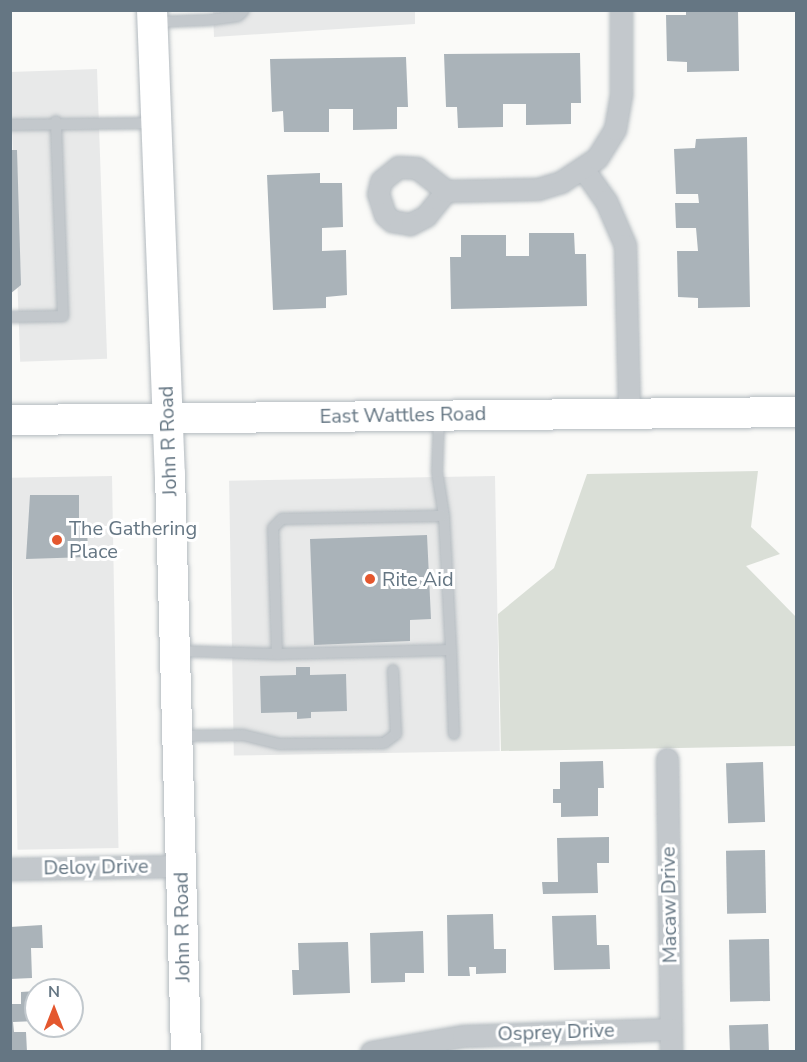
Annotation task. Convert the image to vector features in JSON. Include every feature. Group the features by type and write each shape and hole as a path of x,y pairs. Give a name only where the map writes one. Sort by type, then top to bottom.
{"main road":[{"name":"John R Road","path":"152,16 186,1052"},
{"name":"East Wattles Road","path":"10,420 796,412"}],"street":[{"path":"446,191 538,189 584,170 615,129 621,94 621,10"},
{"path":"584,170 606,201 625,245 629,412"},
{"name":"Macaw Drive","path":"667,759 671,1052"},
{"name":"Deloy Drive","path":"10,870 181,866"},
{"name":"Osprey Drive","path":"371,1052 463,1036 671,1029"}],"lane":[{"path":"152,16 209,20 238,16 244,10"},
{"path":"10,317 63,316 56,122"},
{"path":"10,125 56,122 156,123"},
{"path":"439,414 438,472 444,516 454,735"},
{"path":"277,654 273,528 282,519 444,516"},
{"path":"174,651 277,654 451,650"},
{"path":"176,736 243,735 279,744 384,743 396,734 393,670"}],"shaded area":[{"path":"213,11 415,11 415,24 214,37"},
{"path":"97,69 107,359 20,362 10,72"},
{"path":"758,471 751,527 780,554 746,566 796,617 796,746 501,751 498,614 554,568 587,474"},
{"path":"112,476 118,848 18,850 11,478"},
{"path":"495,476 500,751 234,756 229,481"}],"building":[{"path":"686,10 738,10 739,71 687,72 687,62 667,61 666,15 686,15"},
{"path":"580,53 581,103 571,103 571,124 526,125 526,104 503,104 503,127 458,128 457,107 446,107 444,54"},
{"path":"406,57 408,107 397,107 397,129 353,130 353,109 329,109 329,132 284,132 283,111 272,112 270,59"},
{"path":"747,137 750,307 698,308 698,298 678,297 677,251 698,251 696,228 676,228 675,203 699,203 698,194 676,194 674,149 695,148 696,139"},
{"path":"10,150 17,150 21,285 10,294"},
{"path":"320,173 320,183 342,183 343,227 322,228 322,251 346,250 347,295 326,297 326,308 273,310 267,175"},
{"path":"529,233 574,233 575,254 586,254 587,306 451,309 450,257 461,257 461,235 506,235 506,256 529,256"},
{"name":"The Gathering Place","path":"30,495 79,495 79,523 87,523 88,557 26,559"},
{"name":"Rite Aid","path":"427,535 431,619 410,620 410,641 314,645 310,539"},
{"path":"296,667 310,667 310,675 346,674 347,711 311,712 311,718 297,719 297,712 261,713 260,676 296,675"},
{"path":"603,761 604,788 598,788 598,816 561,817 561,803 553,803 553,789 560,789 560,762"},
{"path":"763,762 765,822 728,823 726,763"},
{"path":"609,837 609,863 597,863 598,893 543,894 542,882 558,882 557,838"},
{"path":"765,850 766,913 727,914 726,851"},
{"path":"493,914 494,949 506,949 506,973 476,974 476,967 469,967 470,976 448,976 447,915"},
{"path":"596,915 597,945 609,945 610,969 554,970 552,916"},
{"path":"42,925 43,948 31,948 32,978 10,979 10,927"},
{"path":"423,931 424,973 405,973 405,982 371,983 370,933"},
{"path":"769,939 770,1001 730,1002 729,940"},
{"path":"348,942 350,993 293,995 292,970 299,970 298,943"},
{"path":"21,992 24,992 24,1022 13,1022 14,1032 24,1032 27,1052 10,1052 10,1004 21,1004"},
{"path":"768,1024 769,1052 730,1052 729,1025"}],"place":[{"name":"The Gathering Place","path":"57,540"},
{"name":"Rite Aid","path":"370,579"}]}
